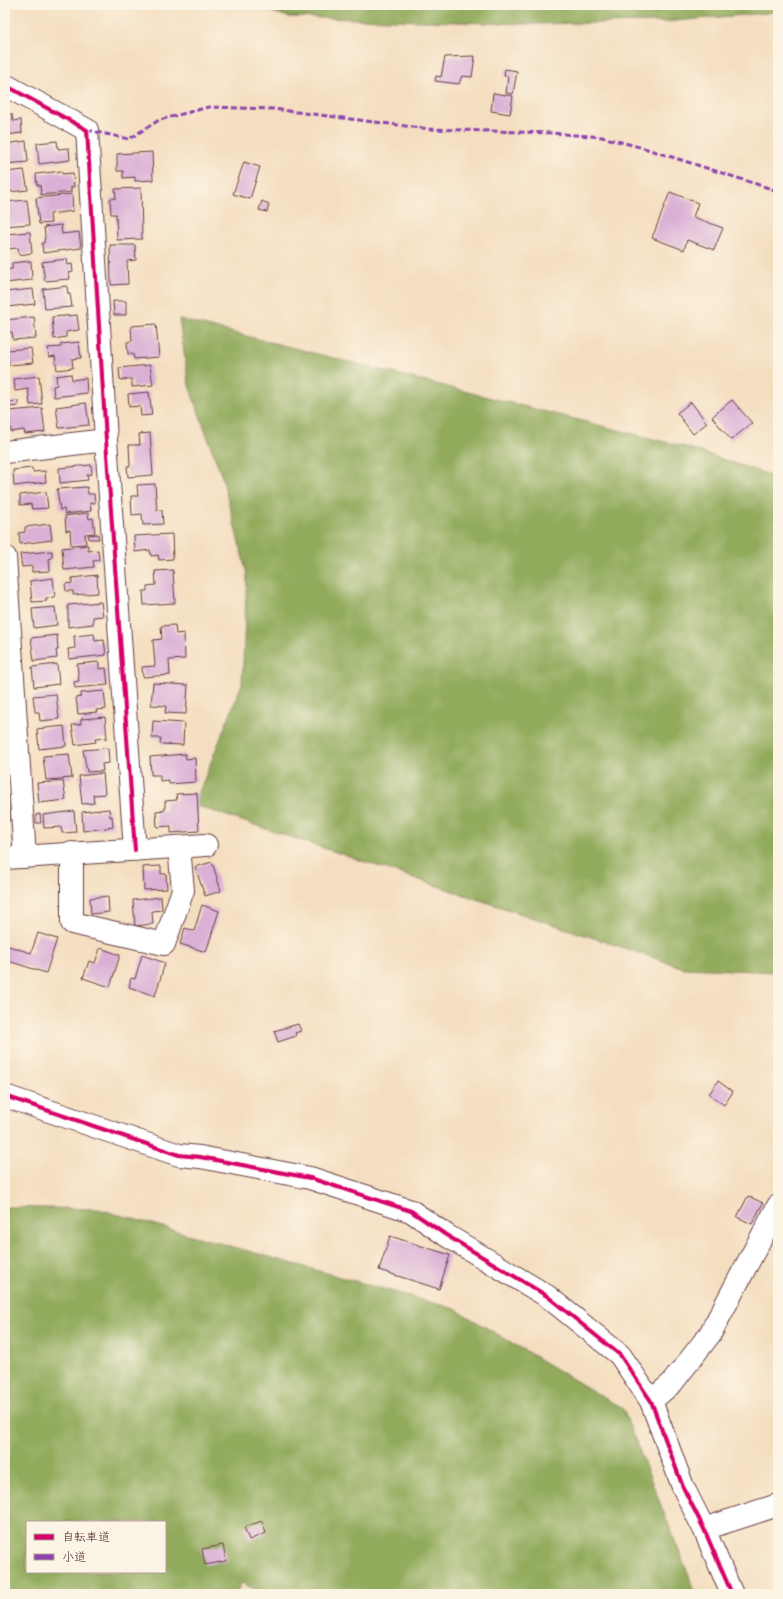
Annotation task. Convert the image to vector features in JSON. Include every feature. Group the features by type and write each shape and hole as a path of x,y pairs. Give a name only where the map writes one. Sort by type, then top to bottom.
{"street":[{"path":"5,85 88,130 106,440 135,850"},
{"path":"5,452 106,440"},
{"path":"5,557 15,857 206,845"},
{"path":"72,854 72,923 164,944 182,890 179,847"},
{"path":"5,1096 179,1155 200,1156 310,1178 411,1211 446,1235 547,1296 620,1355 651,1400 683,1487 704,1529 732,1594"},
{"path":"651,1400 672,1383 710,1334 778,1206"},
{"path":"704,1529 778,1505"}],"green space":[{"path":"251,5 778,5 778,12 663,22 526,24 288,17"},
{"path":"179,319 689,448 778,478 778,972 684,968 194,805 242,684 247,574 222,477 189,386"},
{"path":"5,1207 98,1209 455,1309 623,1409 696,1594 266,1594 241,1583 236,1594 5,1594"}],"building":[{"path":"475,56 472,77 462,76 459,84 435,81 436,76 441,77 445,57"},
{"path":"505,69 517,71 513,94 506,93 508,76 504,76"},
{"path":"493,93 513,96 510,114 491,111"},
{"path":"12,114 13,121 21,120 22,133 5,135 5,115"},
{"path":"26,141 28,162 5,164 5,144"},
{"path":"57,141 58,149 69,148 70,160 39,164 37,143"},
{"path":"152,152 153,180 135,181 135,177 123,178 123,171 117,171 117,154"},
{"path":"244,162 260,167 250,199 233,194"},
{"path":"24,170 28,190 9,192 9,186 5,186 5,172"},
{"path":"62,171 62,174 73,173 74,187 71,187 71,192 41,195 40,185 37,185 36,174"},
{"path":"141,188 142,239 117,240 116,214 111,214 110,199 116,198 115,189"},
{"path":"670,192 698,203 693,217 723,228 714,250 687,240 684,250 652,238"},
{"path":"72,194 73,211 50,214 51,223 39,224 36,198"},
{"path":"27,200 30,224 5,226 5,202"},
{"path":"262,201 269,204 267,212 259,210"},
{"path":"61,225 62,234 79,232 81,248 43,253 42,243 44,243 45,236 44,227"},
{"path":"30,232 32,253 19,255 18,248 6,249 5,234"},
{"path":"110,245 135,245 136,260 127,261 128,284 111,285"},
{"path":"67,259 68,265 72,264 73,272 69,273 70,279 45,281 42,262"},
{"path":"31,261 32,280 5,283 5,270 12,269 12,263"},
{"path":"67,286 72,307 45,309 43,289"},
{"path":"33,289 35,304 7,307 5,292"},
{"path":"113,301 126,301 126,315 114,315"},
{"path":"77,315 79,330 66,332 66,337 54,339 52,317"},
{"path":"34,317 36,338 13,340 12,332 5,333 5,320"},
{"path":"156,324 159,357 134,359 133,354 128,354 127,342 132,341 131,326"},
{"path":"79,342 81,358 72,359 73,368 57,370 55,356 49,357 48,348 61,347 61,344"},
{"path":"31,348 33,363 9,365 7,350"},
{"path":"150,365 153,385 132,387 132,379 120,380 119,368"},
{"path":"71,374 72,380 86,378 87,393 54,397 53,386 57,385 56,376"},
{"path":"39,376 42,404 30,405 28,389 15,391 14,379"},
{"path":"149,392 152,415 141,416 140,406 129,407 128,394"},
{"path":"732,400 752,423 731,440 712,417"},
{"path":"18,401 18,406 10,407 9,402"},
{"path":"691,402 707,423 693,434 677,413"},
{"path":"86,403 89,425 59,428 56,407"},
{"path":"42,408 45,432 25,434 24,430 11,432 9,411"},
{"path":"150,433 153,475 128,477 127,466 130,466 129,445 140,445 139,434"},
{"path":"91,465 92,474 87,475 88,480 60,483 59,468"},
{"path":"32,468 33,472 45,471 46,482 14,486 13,470"},
{"path":"155,484 157,510 162,510 163,524 143,525 142,514 132,515 131,496 138,496 137,485"},
{"path":"87,487 88,494 94,494 95,503 90,503 91,511 65,514 64,509 60,510 57,489"},
{"path":"46,492 48,508 32,509 31,504 20,505 20,495"},
{"path":"88,513 89,519 93,518 95,533 85,534 86,544 71,545 70,530 66,531 65,516"},
{"path":"50,524 52,540 20,544 19,533 25,532 25,527"},
{"path":"98,534 99,539 89,539 88,535"},
{"path":"172,534 173,559 159,560 158,555 151,556 150,550 135,552 134,536"},
{"path":"88,545 88,551 98,550 99,560 93,561 94,567 64,570 62,548"},
{"path":"52,551 52,558 49,559 50,571 32,572 32,566 22,567 20,554"},
{"path":"173,570 175,603 144,605 143,591 147,591 147,586 156,585 155,571"},
{"path":"97,575 98,593 73,595 73,591 66,591 65,584 72,583 72,578"},
{"path":"53,578 55,597 46,598 47,601 32,602 30,581"},
{"path":"101,602 103,616 93,617 93,624 68,627 68,605"},
{"path":"55,607 57,625 34,628 32,609"},
{"path":"175,625 176,634 184,633 185,659 169,660 170,675 143,677 142,667 155,666 153,640 162,639 161,626"},
{"path":"94,634 95,641 104,640 106,655 69,659 68,649 75,648 74,636"},
{"path":"57,635 57,658 34,661 31,638"},
{"path":"99,662 99,669 106,668 108,685 75,688 74,682 79,681 77,664"},
{"path":"57,664 59,684 34,687 32,667"},
{"path":"153,683 188,685 186,714 165,713 166,706 151,705"},
{"path":"104,691 106,709 96,710 97,712 78,714 76,698 81,697 81,693"},
{"path":"56,694 59,719 40,721 39,712 35,712 33,696"},
{"path":"105,717 107,738 95,739 96,742 75,745 72,725 81,724 81,719"},
{"path":"153,721 184,723 183,745 160,744 161,738 152,738"},
{"path":"64,726 66,746 39,749 37,729"},
{"path":"108,748 109,763 102,764 103,771 87,772 83,750"},
{"path":"69,754 72,778 46,780 43,756"},
{"path":"185,754 186,759 195,758 196,782 169,784 169,780 160,781 160,775 151,775 150,757"},
{"path":"103,773 105,794 93,795 94,803 82,804 79,776"},
{"path":"63,781 66,800 39,803 37,783"},
{"path":"197,793 199,831 171,833 171,826 157,827 156,811 165,810 165,801 177,800 176,794"},
{"path":"8,802 10,821 5,822 5,803"},
{"path":"109,809 110,817 112,816 113,827 83,831 82,812"},
{"path":"74,811 76,832 62,833 61,827 44,828 43,815"},
{"path":"40,814 41,823 36,823 36,815"},
{"path":"212,862 221,891 205,896 195,867"},
{"path":"161,866 161,874 166,874 167,889 144,890 143,867"},
{"path":"108,896 109,912 91,914 90,898"},
{"path":"161,897 162,910 152,911 153,924 135,926 133,900"},
{"path":"202,905 219,911 206,952 180,944 185,928 194,931"},
{"path":"38,933 57,939 46,973 5,960 5,945 31,953"},
{"path":"100,948 120,955 110,987 83,978 89,961 95,963"},
{"path":"142,955 165,963 155,996 129,987 131,978 135,979"},
{"path":"298,1024 301,1031 295,1033 296,1036 278,1042 274,1031"},
{"path":"718,1081 733,1092 724,1105 709,1094"},
{"path":"748,1196 763,1203 752,1224 737,1217"},
{"path":"390,1236 450,1255 439,1289 379,1270"},
{"path":"262,1521 266,1533 249,1540 244,1527"},
{"path":"223,1545 226,1561 205,1565 202,1549"}],"marked path":[{"path":"87,130 129,139 159,120 209,107 273,109 429,129 551,133 602,137 647,149 778,191"}],"cycle path":[{"path":"5,85 87,130 106,440 135,850"},
{"path":"5,1096 179,1155 200,1157 310,1178 411,1211 446,1235 547,1296 620,1355 651,1401 683,1487 704,1529 732,1594"}]}
